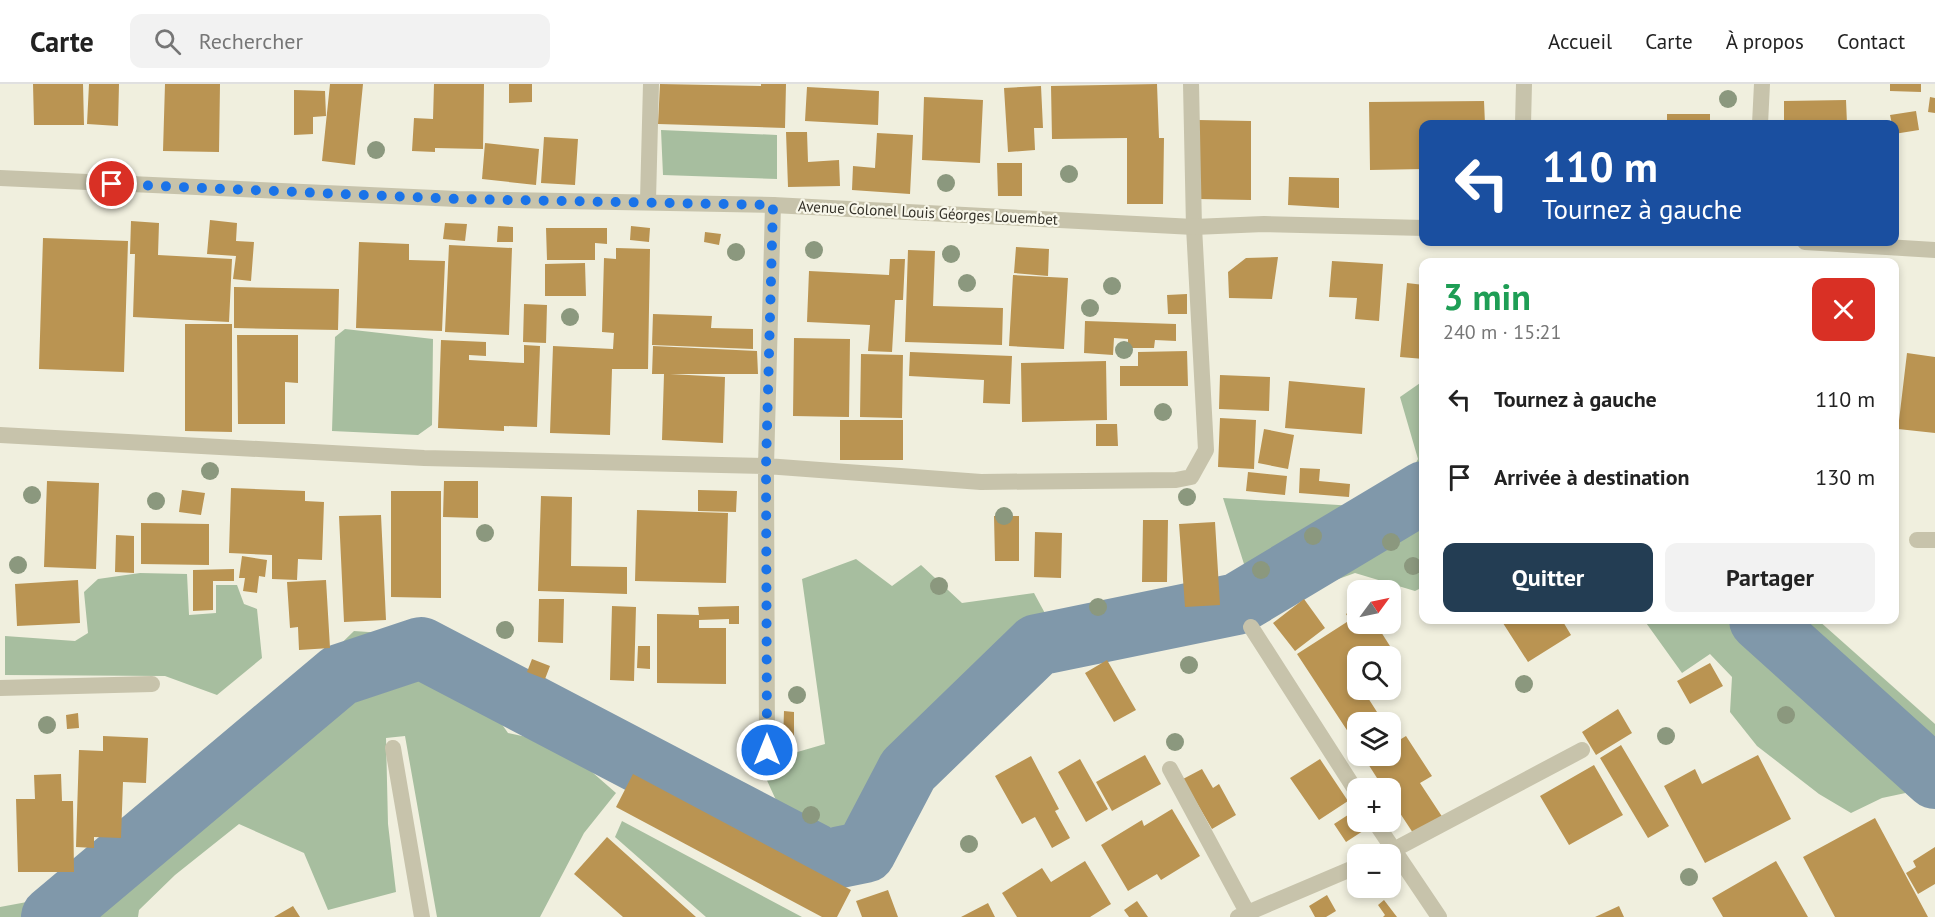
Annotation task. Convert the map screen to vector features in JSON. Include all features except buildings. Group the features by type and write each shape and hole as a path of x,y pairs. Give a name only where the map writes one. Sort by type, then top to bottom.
{"street":[{"path":"648,201 651,84"},
{"path":"0,435 424,458 766,466 981,482 1176,480 1191,477 1206,450 1194,226 1191,84"},
{"path":"1523,120 1524,84"},
{"path":"1760,120 1762,84"},
{"name":"Avenue Colonel Louis Géorges Louembet","path":"0,178 457,199 773,205 1194,226 1264,224 1419,228"},
{"path":"767,750 766,466 773,205"},
{"path":"1870,246 1935,250"},
{"path":"1917,540 1935,540"},
{"path":"1251,627 1348,778"},
{"path":"0,688 152,684"},
{"path":"393,748 422,917"},
{"path":"1401,847 1582,750"},
{"path":"1170,769 1242,915 1347,871"},
{"path":"1401,868 1439,917"}],"green space":[{"path":"661,130 777,135 777,179 663,175"},
{"path":"345,329 433,339 432,425 418,435 332,431 335,337"},
{"path":"1419,384 1419,589 1415,591 1401,587 1401,580 1378,580 1355,573 1258,608 1223,498 1371,507 1398,494 1418,459 1400,397"},
{"path":"856,559 892,586 921,565 962,603 1034,593 1047,617 983,662 911,738 865,832 786,822 759,763 825,744 802,579"},
{"path":"140,573 187,574 189,615 216,613 216,585 237,585 244,604 257,609 262,658 217,695 165,676 5,675 5,636 75,641 88,633 84,592 98,579"},
{"path":"1647,624 1822,624 1935,724 1935,763 1915,791 1882,798 1851,813 1819,794 1757,746 1730,712 1732,677 1710,654 1682,673"},
{"path":"354,631 425,636 487,703 508,733 560,744 616,793 584,833 540,917 437,917 405,736 386,738 388,824 396,892 328,910 304,853 239,824 175,875 139,910 138,917 0,917 0,907 86,891 150,795 280,703"},
{"path":"622,821 802,917 706,917 615,837"}],"waterway":[{"path":"52,917 340,675 421,648 826,860 865,852 908,770 1037,645 1237,604 1419,495"},
{"path":"1764,624 1935,778"}],"route":[{"path":"112,184 457,199 773,205 766,466 767,750"}]}
